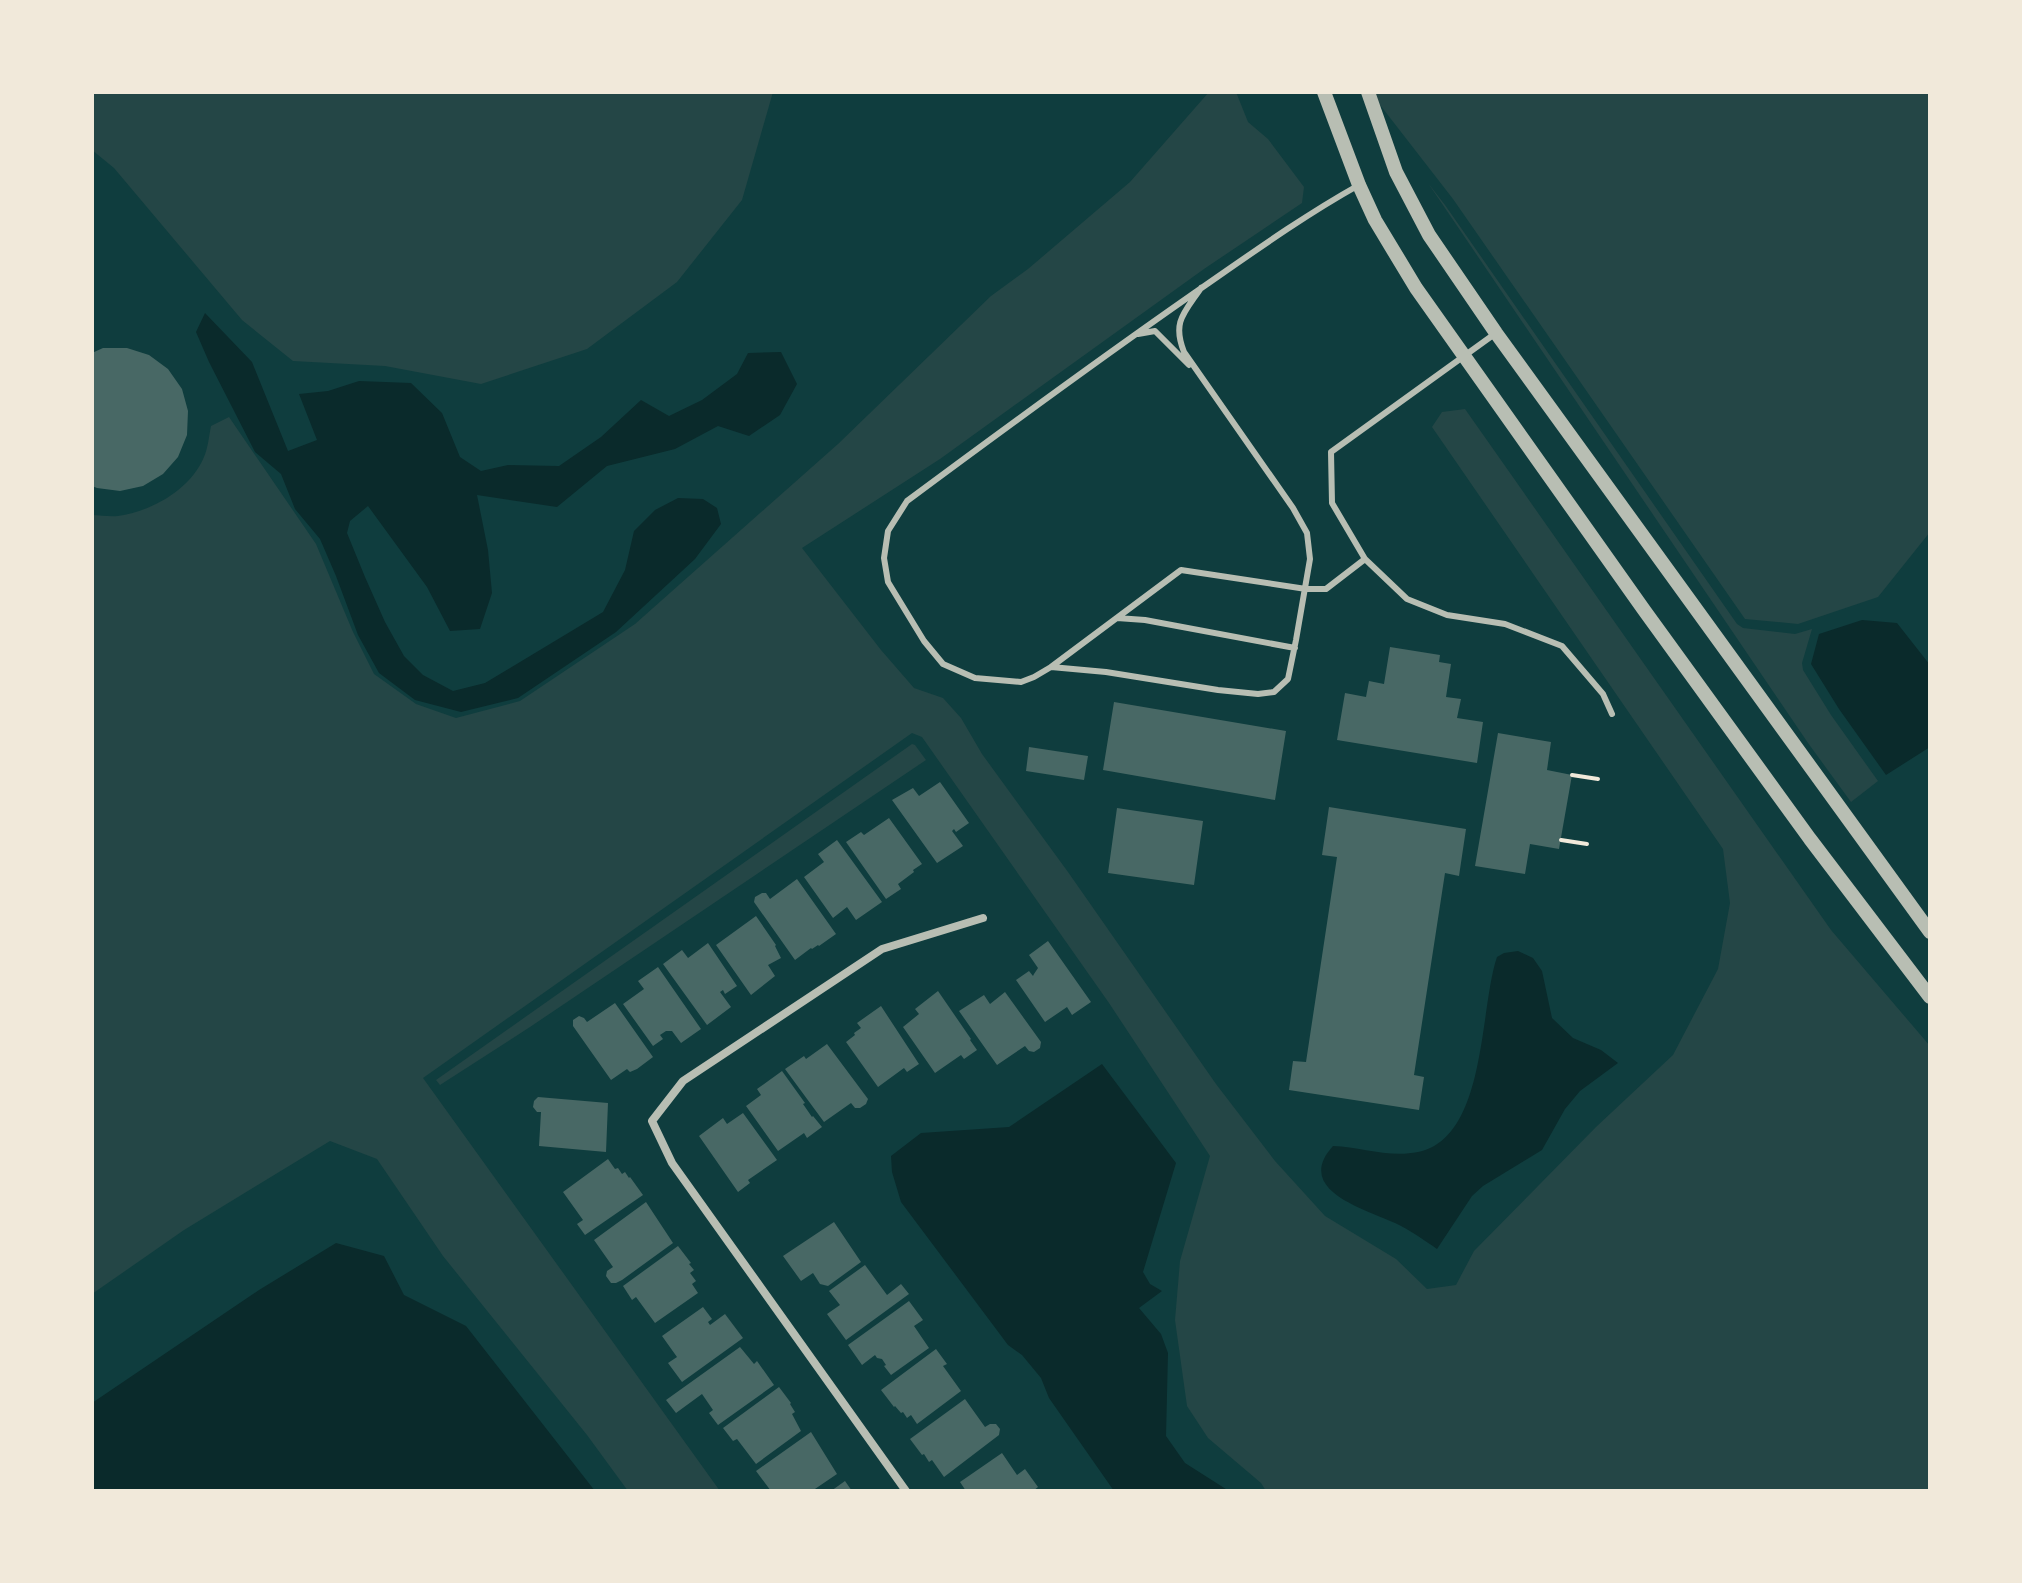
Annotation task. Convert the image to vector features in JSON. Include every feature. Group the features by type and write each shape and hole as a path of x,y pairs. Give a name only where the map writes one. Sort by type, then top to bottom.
{"street":[{"path":"1324,92 1375,220 1408,274 1464,357 1810,839 1930,997"},
{"path":"1368,92 1396,172 1429,235 1496,333 1930,932"},
{"path":"906,1491 672,1163 652,1121 683,1081 882,949 983,918"}],"lane":[{"path":"1359,185 1324,204 1201,288 907,501 888,531 884,558 888,582 943,664 975,678 1021,682 1051,667 1181,570 1306,589 1326,589 1365,559"},
{"path":"1051,667 1258,694 1274,692 1288,679 1310,559 1307,533 1293,508 1184,352 1178,338 1180,319 1201,288"},
{"path":"1134,335 1155,331 1205,382"},
{"path":"1496,333 1331,452 1332,503 1365,559 1407,599 1447,615 1505,624 1562,646 1603,694 1612,714"},
{"path":"1117,618 1145,620 1295,648"}],"path":[{"path":"1572,775 1598,779"},
{"path":"1561,840 1587,844"}],"shaded area":[{"path":"92,92 773,92 742,200 677,282 587,349 481,384 385,366 293,361 242,320 114,168 92,150"},
{"path":"1209,92 1236,92 1248,122 1268,139 1304,187 1302,203 1204,269 940,459 802,548 914,688 943,698 961,718 982,754 1216,1084 1275,1161 1325,1216 1396,1259 1427,1289 1456,1285 1474,1251 1596,1127 1673,1055 1718,969 1730,903 1723,849 1432,427 1442,412 1465,409 1831,930 1930,1046 1930,1491 1266,1491 1261,1483 1208,1438 1187,1406 1175,1320 1180,1261 1210,1156 1109,1003 922,737 912,733 423,1078 720,1491 628,1491 587,1435 443,1256 377,1159 330,1141 184,1230 92,1294 92,515 131,513 156,504 180,489 198,469 211,426 229,417 316,544 374,674 416,704 456,718 520,701 635,624 838,444 991,296 1028,269 1130,182"},
{"path":"1370,92 1930,92 1930,532 1878,597 1798,624 1745,619 1453,199"},
{"path":"1428,183 1737,624 1743,628 1795,634 1812,629 1802,663 1803,670 1878,781 1851,802 1808,743"},
{"path":"205,313 252,362 288,451 317,440 299,394 328,391 359,381 411,383 442,413 460,457 481,471 508,465 559,466 601,437 641,400 669,416 702,400 737,374 748,353 781,352 797,384 780,415 749,436 718,426 675,449 607,466 557,507 477,495 488,550 492,593 480,629 450,631 427,587 368,506 350,521 347,533 385,622 404,656 423,675 453,691 485,683 603,612 625,570 634,531 655,510 678,498 703,499 717,508 721,524 695,559 616,632 518,698 461,712 415,700 379,673 358,635 320,539 295,509 281,474 255,452 209,362 196,332"},
{"path":"1862,620 1897,623 1930,665 1930,747 1886,775 1811,664 1819,634"},
{"path":"912,744 926,760 530,1027 440,1085 436,1080"},
{"path":"1518,951 1533,958 1542,971 1552,1018 1573,1038 1601,1050 1618,1063 1580,1091 1565,1109 1542,1150 1472,1196 1437,1249 1401,1226 1338,1196 1327,1186 1322,1175 1323,1161 1333,1146 1407,1154 1440,1142 1457,1123 1469,1098 1497,957"},
{"path":"1102,1064 1176,1163 1143,1272 1150,1284 1162,1291 1139,1308 1161,1334 1168,1353 1166,1436 1185,1463 1229,1491 1114,1491 1049,1398 1041,1378 1022,1355 1008,1345 901,1202 892,1172 891,1156 921,1133 1009,1127"},
{"path":"336,1243 384,1256 404,1295 466,1326 595,1491 92,1491 92,1403 259,1290"}],"building":[{"path":"103,348 127,348 149,355 168,369 182,389 188,411 187,435 178,457 163,474 143,486 120,491 92,486 92,353"},
{"path":"1390,647 1440,655 1439,662 1451,664 1446,697 1461,699 1457,718 1483,722 1477,763 1337,740 1345,693 1366,697 1369,681 1384,684"},
{"path":"1114,702 1286,731 1275,800 1103,770"},
{"path":"1498,733 1551,742 1547,770 1572,775 1559,849 1530,844 1525,874 1475,866"},
{"path":"1029,747 1088,756 1084,780 1026,771"},
{"path":"940,782 969,823 956,832 954,829 952,831 963,846 937,863 892,800 913,788 919,796"},
{"path":"1329,807 1466,829 1459,876 1445,873 1414,1075 1424,1077 1419,1110 1289,1090 1293,1061 1306,1062 1337,857 1322,855"},
{"path":"1117,808 1203,821 1194,885 1108,873"},
{"path":"889,818 922,864 898,884 901,889 886,899 846,842 861,832 864,835"},
{"path":"837,840 882,902 856,920 847,907 833,918 804,877 824,862 818,854"},
{"path":"797,879 836,934 795,960 754,902 755,897 762,893 770,899"},
{"path":"756,916 781,958 768,965 775,976 751,995 716,945"},
{"path":"1048,941 1091,1002 1072,1015 1067,1007 1045,1022 1016,980 1029,971 1033,976 1038,968 1029,955"},
{"path":"708,943 737,986 725,994 723,990 720,992 731,1007 707,1025 663,964 682,950 688,958"},
{"path":"658,967 701,1029 681,1043 672,1031 666,1031 660,1035 663,1039 653,1046 623,1004 644,989 638,981"},
{"path":"938,991 977,1050 964,1059 961,1055 935,1073 903,1027 919,1014 915,1009"},
{"path":"1005,992 1041,1042 1040,1048 1034,1052 1025,1046 997,1065 959,1011 984,995 990,1004"},
{"path":"615,1003 653,1057 637,1069 630,1072 627,1069 611,1080 573,1026 573,1020 579,1016 587,1022"},
{"path":"881,1006 919,1064 907,1072 904,1068 878,1087 846,1042 861,1028 857,1023"},
{"path":"827,1044 868,1099 860,1108 855,1108 851,1103 824,1122 785,1069"},
{"path":"782,1071 822,1127 807,1138 804,1133 778,1151 746,1106 761,1095 757,1089"},
{"path":"538,1097 608,1103 606,1152 539,1146 541,1112 533,1107"},
{"path":"743,1113 777,1160 748,1180 750,1183 738,1192 699,1136 723,1118 727,1124"},
{"path":"608,1159 615,1169 630,1177 643,1195 585,1235 577,1224 583,1220 563,1192"},
{"path":"646,1202 673,1243 622,1280 611,1283 606,1276 613,1267 594,1240"},
{"path":"834,1222 861,1262 828,1286 820,1284 813,1273 801,1281 783,1256"},
{"path":"678,1246 694,1270 690,1273 696,1281 692,1284 698,1293 655,1323 636,1297 632,1300 623,1286"},
{"path":"865,1265 887,1295 901,1284 909,1294 846,1340 827,1314 840,1305 829,1291"},
{"path":"909,1301 923,1320 914,1326 929,1348 891,1375 882,1359 875,1355 862,1365 848,1345"},
{"path":"703,1307 712,1319 708,1322 710,1325 725,1314 743,1338 682,1382 668,1363 677,1357 662,1336"},
{"path":"740,1347 754,1364 757,1361 774,1385 718,1425 709,1413 713,1410 702,1394 676,1413 666,1400"},
{"path":"936,1349 947,1364 943,1366 961,1391 917,1424 911,1415 907,1418 894,1407 881,1390"},
{"path":"779,1387 791,1403 795,1412 792,1414 801,1431 756,1464 737,1439 733,1441 723,1428"},
{"path":"965,1399 985,1427 996,1424 1000,1429 999,1435 944,1477 910,1439"},
{"path":"811,1432 837,1474 812,1491 771,1491 756,1471"},
{"path":"1002,1453 1017,1475 1025,1469 1038,1487 1033,1491 966,1491 960,1482"},
{"path":"845,1481 852,1491 831,1491"}]}
